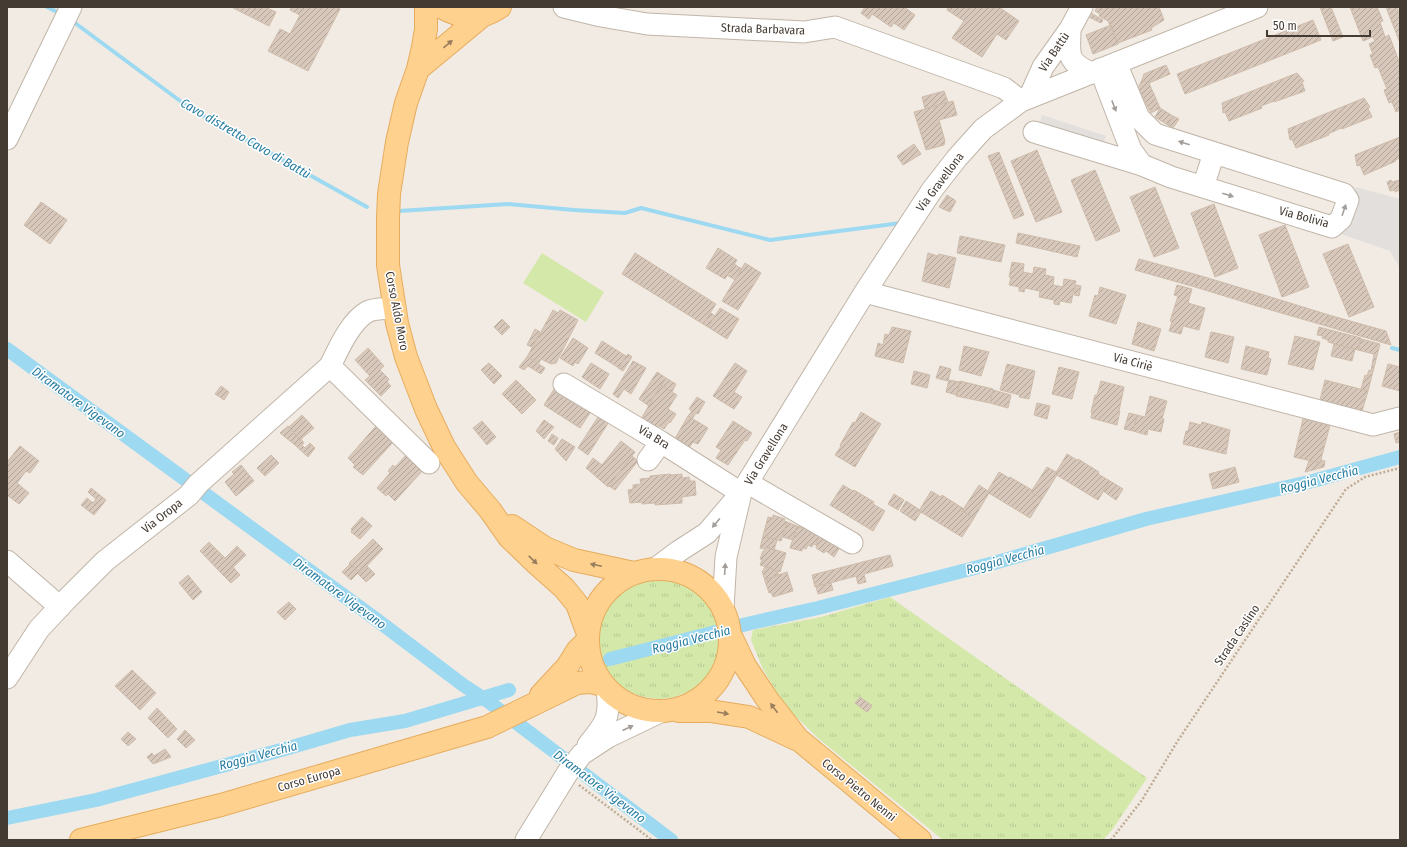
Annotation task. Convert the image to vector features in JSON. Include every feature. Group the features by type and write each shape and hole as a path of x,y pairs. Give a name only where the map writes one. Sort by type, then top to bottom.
{"main road":[{"name":"Corso Aldo Moro","path":"426,7 426,28 418,69 406,103 397,142 389,194 388,265 395,308 406,357 426,409 444,447 467,482 490,510 509,537 577,604 587,636"},
{"path":"441,7 453,14 467,17 491,11"},
{"path":"418,69 491,11"},
{"name":"Corso Aldo Moro","path":"490,510 544,548 574,560 634,573"},
{"path":"655,568 672,569 688,574 702,583 714,594 728,624 729,652 724,669 715,684 702,697 687,706 665,711 645,710 631,706 618,700 605,688 594,672 589,657 587,636 592,612 603,595 617,582 634,573 655,568"},
{"name":"Corso Pietro Nenni","path":"728,624 745,666 767,699 798,739 920,840"},
{"path":"532,704 568,667 587,636"},
{"name":"Corso Europa","path":"81,840 221,805 487,727 577,683 591,682 605,688"},
{"name":"Corso Pietro Nenni","path":"665,711 710,711 748,717 798,739"}],"street":[{"path":"7,139 71,7"},
{"name":"Strada Barbavara","path":"564,7 601,16 647,24 804,32 835,27 1004,88 1025,99"},
{"name":"Via Battù","path":"1025,99 1042,67 1070,29 1082,7"},
{"path":"1205,28 1214,7"},
{"name":"Via Gravellona","path":"655,568 708,533 745,488 866,292 932,190 957,158 983,130 1025,99 1257,7"},
{"name":"Via Battù","path":"1070,29 1070,57 1078,67 1102,68"},
{"path":"1102,68 1131,150 1142,165"},
{"name":"Via Bolivia","path":"1034,132 1142,165 1171,177 1332,227 1341,219 1348,200 1344,194 1154,134 1139,118 1102,68"},
{"path":"1203,187 1214,153"},
{"name":"Via Ciriè","path":"866,292 1373,425 1400,418"},
{"name":"Via Oropa","path":"7,678 39,629 105,561 194,490 330,366 341,344 356,320 368,312 395,308"},
{"path":"330,366 429,463"},
{"name":"Via Bra","path":"564,384 661,442 745,488 852,543"},
{"path":"648,460 661,442"},
{"name":"Via Gravellona","path":"728,624 726,557 745,488"},
{"path":"7,561 60,607"},
{"path":"526,840 568,774 600,730 608,714 609,702 605,688"},
{"path":"582,754 608,737 665,711"}],"path":[{"name":"Strada Caslino","path":"1111,840 1142,800 1177,742 1346,489 1365,478 1400,468"},
{"path":"568,774 652,840"}],"green space":[{"path":"542,253 604,292 586,322 523,283"},
{"path":"659,577 671,578 682,582 693,587 702,595 710,604 715,615 719,626 719,650 715,661 710,672 702,681 693,689 682,694 671,698 659,699 647,698 636,694 625,689 616,681 608,672 603,661 599,650 598,638 599,626 603,615 608,604 616,595 625,587 636,582 647,578"},
{"path":"890,597 1147,778 1112,830 1103,840 943,840 819,739 785,706 763,669 751,640 753,630 821,617"}],"shaded area":[{"path":"1042,115 1106,136 1102,147 1039,126"},
{"path":"1356,187 1400,199 1400,268 1390,251 1341,234"}],"building":[{"path":"233,7 265,7 276,12 269,26"},
{"path":"292,7 337,7 340,9 308,71 268,51 280,29 290,34 300,15 290,10"},
{"path":"865,7 904,7 915,15 904,30 894,23 891,27 872,14 869,19 861,13"},
{"path":"948,7 999,7 1019,21 1006,40 997,34 982,57 952,38 964,21 947,10"},
{"path":"1097,7 1159,7 1164,20 1151,28 1152,30 1118,43 1108,21 1099,16 1100,14 1095,11"},
{"path":"1320,7 1331,7 1343,37 1333,41"},
{"path":"1350,7 1377,7 1383,21 1380,22 1385,37 1389,35 1400,64 1400,110 1396,112 1392,102 1389,103 1384,90 1387,89 1378,67 1375,68 1370,55 1373,54 1369,44 1375,41 1373,37 1363,41"},
{"path":"1386,7 1397,7 1400,15 1400,43"},
{"path":"1091,13 1103,20 1101,23 1089,17"},
{"path":"1313,20 1321,40 1185,94 1177,74"},
{"path":"1111,25 1118,44 1093,54 1086,35"},
{"path":"1166,65 1170,74 1149,83 1142,80 1144,74"},
{"path":"1297,73 1304,81 1302,82 1305,91 1261,106 1262,108 1229,121 1225,112 1223,113 1222,103"},
{"path":"1142,80 1149,83 1160,108 1151,113 1138,88"},
{"path":"944,91 948,102 925,109 922,97"},
{"path":"1364,98 1370,107 1368,108 1372,117 1342,129 1341,128 1328,134 1329,135 1296,148 1292,139 1290,140 1288,129"},
{"path":"953,101 957,115 939,120 945,141 944,145 926,150 914,112"},
{"path":"1160,108 1173,116 1168,125 1155,117"},
{"path":"1173,116 1179,119 1173,128 1168,125"},
{"path":"1400,137 1400,158 1364,175 1360,165 1357,166 1355,155"},
{"path":"914,144 921,154 903,165 897,156"},
{"path":"1037,150 1062,212 1036,222 1011,161"},
{"path":"999,152 1024,215 1014,219 988,156"},
{"path":"1095,170 1120,231 1096,241 1071,180"},
{"path":"1391,180 1392,182 1400,180 1400,190 1395,192 1395,190 1390,191 1387,182"},
{"path":"1155,187 1179,248 1154,257 1130,197"},
{"path":"947,195 956,201 950,212 939,207"},
{"path":"41,202 67,220 50,244 24,225"},
{"path":"1214,204 1238,268 1215,277 1191,213"},
{"path":"1285,225 1309,287 1282,297 1259,235"},
{"path":"1018,233 1080,246 1077,257 1016,243"},
{"path":"960,236 1005,245 1001,262 957,253"},
{"path":"1348,244 1374,307 1349,317 1323,254"},
{"path":"718,248 737,260 725,279 706,268"},
{"path":"635,253 716,304 703,324 622,274"},
{"path":"928,253 956,258 949,288 922,281"},
{"path":"1139,259 1198,275 1195,287 1135,270"},
{"path":"1012,262 1024,264 1023,272 1033,274 1034,267 1046,269 1045,275 1054,277 1053,285 1063,287 1064,279 1076,281 1071,303 1060,301 1059,305 1054,304 1054,300 1039,297 1040,291 1025,288 1024,292 1019,291 1019,287 1009,285"},
{"path":"745,263 761,273 738,310 722,301"},
{"path":"734,264 742,269 735,280 727,275"},
{"path":"1198,275 1261,294 1257,306 1195,287"},
{"path":"1076,285 1081,286 1079,296 1074,295"},
{"path":"1177,285 1192,289 1188,303 1205,308 1199,330 1183,326 1181,334 1169,331 1172,322 1170,321 1178,296 1174,295"},
{"path":"1100,287 1126,295 1116,324 1089,316 1095,295 1098,296"},
{"path":"1261,294 1329,315 1326,326 1257,306"},
{"path":"720,308 739,319 727,339 708,327"},
{"path":"553,310 558,313 560,310 578,320 556,363 551,364 541,359 539,363 527,357"},
{"path":"711,313 715,316 708,327 703,324"},
{"path":"1329,315 1386,331 1391,345 1326,326"},
{"path":"502,319 510,327 502,335 494,327"},
{"path":"1138,322 1161,329 1154,351 1132,344"},
{"path":"892,327 911,331 903,363 875,356 878,343 883,345 885,334 889,335"},
{"path":"1319,327 1361,338 1358,350 1328,342 1328,340 1322,338 1323,336 1317,335"},
{"path":"535,329 540,332 532,347 527,345"},
{"path":"1211,332 1234,337 1228,363 1205,357"},
{"path":"1295,336 1320,342 1313,370 1288,364"},
{"path":"573,338 588,348 578,364 575,362 573,366 560,358"},
{"path":"1361,339 1380,344 1368,391 1361,389 1365,375 1367,376 1369,370 1371,371 1374,354 1358,350"},
{"path":"602,341 626,356 619,368 595,353"},
{"path":"1334,344 1355,349 1352,361 1331,356"},
{"path":"964,346 989,352 981,376 959,370"},
{"path":"1246,346 1269,352 1268,358 1271,359 1267,375 1241,369"},
{"path":"368,348 384,366 380,370 389,379 387,382 391,386 381,396 365,380 370,376 355,360"},
{"path":"628,354 632,357 623,371 618,368"},
{"path":"527,357 545,368 541,374 528,366 524,370 519,367"},
{"path":"633,361 646,368 631,394 624,389 618,398 613,394"},
{"path":"489,363 502,376 494,384 481,370"},
{"path":"591,363 609,374 600,389 582,377"},
{"path":"735,363 747,371 734,392 742,397 734,409 713,396"},
{"path":"1007,364 1035,371 1029,399 1000,390"},
{"path":"1388,364 1400,367 1400,391 1382,386"},
{"path":"940,366 951,369 948,381 936,378"},
{"path":"1059,367 1079,372 1072,399 1052,394"},
{"path":"914,371 930,375 927,388 911,384"},
{"path":"657,372 666,378 651,400 652,401 649,406 639,399"},
{"path":"666,378 676,384 672,392 661,385"},
{"path":"516,380 536,400 522,414 502,394"},
{"path":"949,380 960,382 957,395 946,392"},
{"path":"1325,380 1368,391 1362,411 1320,400"},
{"path":"960,381 993,389 990,403 956,396"},
{"path":"1101,381 1124,387 1117,425 1091,418 1095,395 1097,395"},
{"path":"661,385 677,395 668,409 676,414 664,429 659,426 658,429 641,419"},
{"path":"221,386 229,392 224,400 215,394"},
{"path":"556,386 592,410 580,428 544,405"},
{"path":"993,390 1011,395 1008,408 990,403"},
{"path":"1150,396 1167,401 1162,419 1164,419 1161,432 1148,429 1147,435 1133,431 1137,415 1145,417"},
{"path":"697,397 705,402 698,414 696,413 692,419 688,416 692,411 689,409"},
{"path":"1037,403 1050,406 1047,419 1034,415"},
{"path":"604,412 612,417 588,455 578,448 598,417 600,419"},
{"path":"861,412 881,424 855,467 835,455 853,422 855,423"},
{"path":"1129,413 1137,415 1133,431 1124,429"},
{"path":"302,415 314,428 300,440 289,427"},
{"path":"688,416 708,428 698,444 693,442 687,451 673,442"},
{"path":"1303,419 1330,425 1320,463 1294,457"},
{"path":"544,420 554,427 544,439 536,431"},
{"path":"482,421 496,437 487,445 473,428"},
{"path":"733,421 752,433 747,441 745,440 728,465 716,458 721,450 716,447"},
{"path":"1190,422 1201,425 1202,422 1230,430 1226,454 1183,444"},
{"path":"288,426 300,440 295,445 280,433"},
{"path":"376,426 395,440 363,475 353,467 355,465 348,458"},
{"path":"1400,432 1400,442 1396,443 1394,434"},
{"path":"552,434 558,438 554,445 548,441"},
{"path":"301,439 304,443 302,445 305,448 310,443 315,448 308,457 295,445"},
{"path":"562,439 575,447 566,461 555,449"},
{"path":"621,441 635,452 608,487 586,468 593,458 602,465"},
{"path":"20,446 39,461 30,473 26,471 17,483 29,493 19,504 7,495 7,462"},
{"path":"409,452 424,469 395,501 388,494 386,496 377,488 390,473 388,471 393,465 395,467"},
{"path":"1067,454 1099,472 1098,474 1110,481 1098,500 1055,474"},
{"path":"271,455 279,463 265,476 257,468"},
{"path":"632,456 638,461 615,490 609,486"},
{"path":"1321,460 1325,461 1324,467 1305,472 1309,461 1320,463"},
{"path":"241,465 254,481 236,496 225,482 234,474 232,472"},
{"path":"1047,467 1056,472 1055,474 1057,475 1042,499 1031,492"},
{"path":"1235,467 1239,482 1213,489 1209,474"},
{"path":"999,472 1032,490 1031,492 1042,499 1030,518 987,492"},
{"path":"682,474 682,478 689,477 690,481 695,481 696,495 682,497 682,503 655,505 655,503 630,503 628,490 633,489 633,485 641,484 640,479 650,478 650,476"},
{"path":"1110,481 1123,489 1116,500 1103,491"},
{"path":"843,485 874,502 873,504 885,511 873,531 830,505"},
{"path":"979,485 989,493 974,518 962,511"},
{"path":"91,488 106,500 94,515 81,505 87,498 93,503 96,499 88,492"},
{"path":"931,491 941,497 942,495 964,509 962,511 974,518 962,537 919,511"},
{"path":"894,494 904,500 898,510 888,504"},
{"path":"906,501 921,512 915,521 900,511"},
{"path":"773,515 785,519 784,521 787,522 781,541 763,536 768,517 773,518"},
{"path":"362,517 372,526 360,539 351,532 351,529"},
{"path":"787,522 797,526 793,540 783,537"},
{"path":"797,526 820,533 816,545 813,544 812,547 808,545 806,549 802,548 802,551 790,548"},
{"path":"763,536 777,540 774,550 766,547 765,549 760,548"},
{"path":"819,536 840,547 834,557 826,551 824,553 816,548"},
{"path":"373,539 383,549 360,573 349,563"},
{"path":"209,542 225,558 237,546 246,555 224,576 200,551"},
{"path":"766,547 786,553 780,572 760,565 762,560 760,559"},
{"path":"890,555 893,566 864,574 866,582 858,584 856,576 815,587 812,575"},
{"path":"350,564 359,572 351,580 342,572"},
{"path":"367,566 375,574 366,582 358,574"},
{"path":"233,567 240,575 231,583 224,576"},
{"path":"767,567 777,571 779,575 767,579 768,583 766,584 762,571"},
{"path":"787,572 793,591 773,597 771,592 769,593 766,584 768,583 767,579"},
{"path":"188,575 202,592 193,600 179,583"},
{"path":"831,583 833,590 818,594 816,586"},
{"path":"289,602 296,609 285,620 277,612"},
{"path":"132,670 156,693 140,710 115,686"},
{"path":"860,697 872,706 867,712 855,703"},
{"path":"157,708 177,729 168,738 148,718"},
{"path":"185,730 195,740 186,748 177,739"},
{"path":"128,732 136,739 128,746 121,739"},
{"path":"165,749 171,757 153,764 147,757 152,753 154,756"}],"waterway":[{"name":"Cavo distretto Cavo di Battù","path":"47,7 61,14"},
{"name":"Cavo distretto Cavo di Battù","path":"71,20 191,109 367,207"},
{"name":"Cavo distretto Cavo di Battù","path":"399,211 508,204 625,213 641,208 770,240 901,223"},
{"name":"Cavo distretto Cavo di Battù","path":"1392,348 1400,350"},
{"name":"Diramatore Vigevano","path":"7,349 377,620 463,685 489,702 671,840"},
{"name":"Roggia Vecchia","path":"610,659 994,563 1146,519 1309,482 1400,457"},
{"name":"Roggia Vecchia","path":"7,818 96,800 350,730 405,721 509,690"}]}
